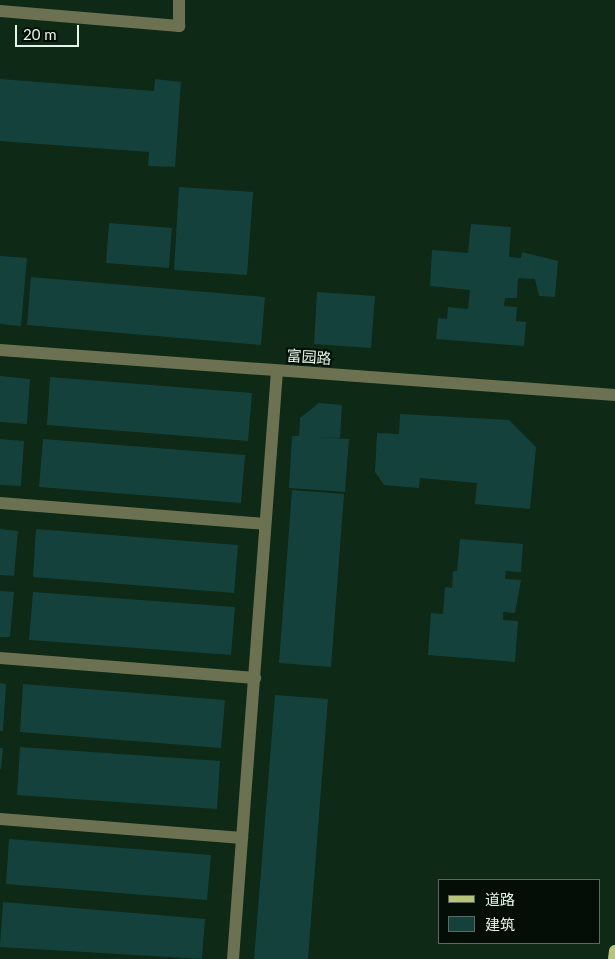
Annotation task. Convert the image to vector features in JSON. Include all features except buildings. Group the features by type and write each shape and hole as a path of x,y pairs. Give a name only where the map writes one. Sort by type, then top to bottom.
{"main road":[{"path":"614,959 615,951"}],"street":[{"path":"0,11 179,26 179,0"},
{"name":"富园路","path":"0,350 615,395"},
{"path":"233,959 277,371"},
{"path":"0,503 265,524"},
{"path":"0,658 255,678"},
{"path":"0,819 242,838"}]}
